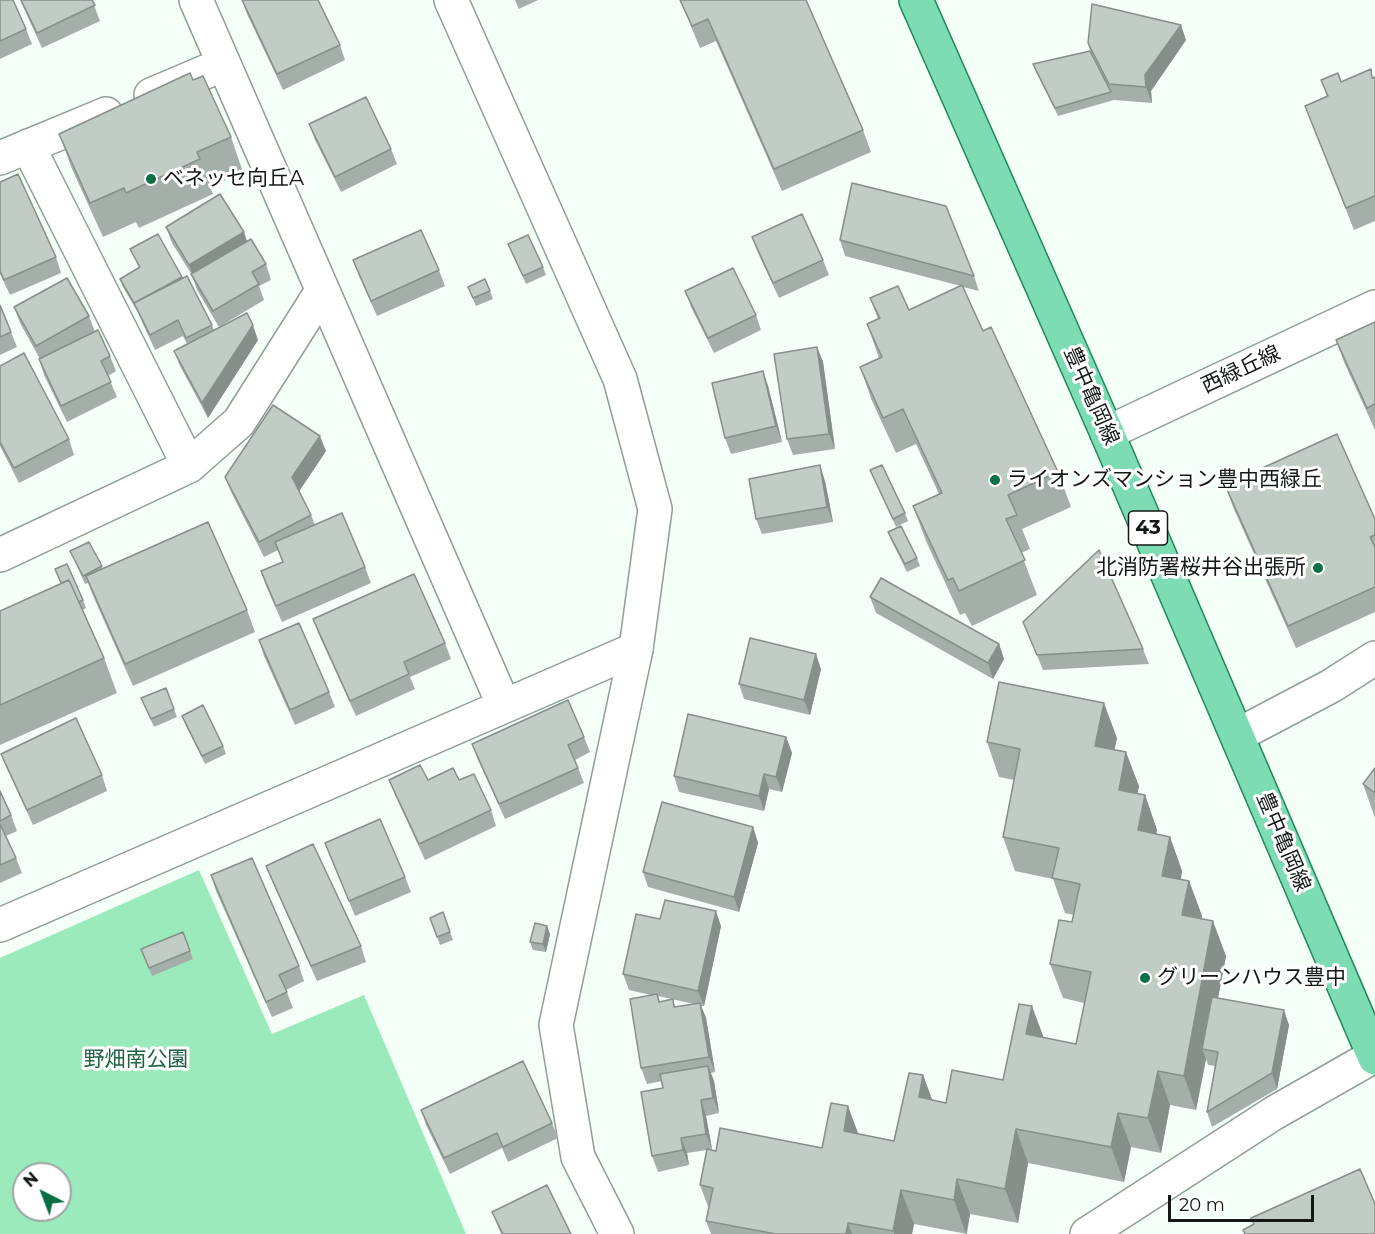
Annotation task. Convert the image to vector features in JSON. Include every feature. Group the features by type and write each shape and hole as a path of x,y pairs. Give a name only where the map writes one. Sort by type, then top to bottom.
{"main road":[{"name":"豊中亀岡線","path":"916,0 1107,433 1375,1057"}],"street":[{"path":"196,0 504,706"},
{"path":"451,0 620,379 655,509 636,649 555,1025 578,1156 617,1234"},
{"path":"189,466 14,152 224,64"},
{"path":"0,555 189,466 239,422 322,291"},
{"name":"西緑丘線","path":"1107,433 1375,307"},
{"path":"0,925 636,649"},
{"path":"1238,735 1331,686 1375,658"},
{"path":"1087,1234 1274,1113 1375,1057"}],"green space":[{"name":"野畑南公園","path":"199,870 272,1034 364,995 466,1234 0,1234 0,958"}],"building":[{"path":"0,0 13,0 26,29 0,41"},
{"path":"21,0 92,0 95,5 37,33"},
{"path":"242,0 318,0 340,45 277,74"},
{"path":"680,0 806,0 863,130 774,169 708,19 692,26"},
{"path":"1092,4 1181,25 1145,75 1146,87 1109,84 1088,43"},
{"path":"1090,51 1111,92 1055,108 1033,64"},
{"path":"1371,69 1372,78 1375,77 1375,196 1346,208 1305,106 1328,96 1321,80 1338,73 1341,82"},
{"path":"190,73 193,80 203,76 231,137 197,152 200,159 126,193 124,188 90,203 59,134"},
{"path":"366,97 391,149 335,177 309,124"},
{"path":"18,174 56,257 4,280 0,271 0,182"},
{"path":"852,183 946,206 974,276 840,240"},
{"path":"220,194 244,232 189,265 166,227"},
{"path":"802,214 823,260 773,283 752,237"},
{"path":"421,230 439,270 371,301 353,260"},
{"path":"158,234 182,277 134,303 120,279 140,267 130,249"},
{"path":"528,235 543,267 523,276 508,244"},
{"path":"251,239 266,264 252,272 259,284 213,311 191,274"},
{"path":"733,268 756,315 708,338 685,291"},
{"path":"187,276 212,325 186,338 178,320 150,335 134,303"},
{"path":"67,278 89,316 36,346 14,307"},
{"path":"485,279 490,291 473,298 468,287"},
{"name":"ライオンズマンション豊中西緑丘","path":"962,285 983,331 991,327 1058,472 1008,495 1017,515 1006,519 1025,560 959,591 953,578 948,580 913,506 942,493 903,409 883,418 860,367 882,357 867,324 880,318 870,298 898,286 909,310"},
{"path":"0,305 11,332 0,337"},
{"path":"247,313 253,325 202,403 174,351"},
{"path":"1375,322 1375,404 1367,408 1336,340"},
{"path":"98,330 110,356 101,361 111,382 61,406 39,359"},
{"path":"817,347 829,434 787,439 774,354"},
{"path":"24,353 69,439 14,468 0,442 0,366"},
{"path":"763,371 776,426 725,438 712,383"},
{"path":"273,405 320,436 292,477 311,515 259,542 225,477"},
{"name":"北消防署桜井谷出張所","path":"1337,434 1375,519 1375,535 1370,537 1375,547 1375,587 1288,626 1225,485"},
{"path":"820,465 827,507 756,519 749,479"},
{"path":"882,465 905,513 893,519 870,470"},
{"path":"342,513 365,567 276,606 261,571 283,562 275,542"},
{"path":"208,522 247,610 125,664 86,576"},
{"path":"901,526 917,558 905,564 888,532"},
{"path":"89,542 102,566 83,576 70,551"},
{"path":"1099,550 1143,649 1037,655 1023,622"},
{"path":"67,564 83,600 79,602 69,580 61,583 55,569"},
{"path":"414,574 445,643 404,662 409,674 350,701 313,619"},
{"path":"881,578 999,644 988,663 870,597"},
{"path":"69,580 104,658 0,705 0,611"},
{"path":"299,623 329,692 290,710 259,640"},
{"path":"750,638 816,654 804,700 739,684"},
{"name":"グリーンハウス豊中","path":"999,682 1104,703 1095,746 1126,752 1119,790 1145,795 1138,830 1170,837 1162,876 1189,881 1182,915 1213,921 1184,1076 1158,1071 1148,1118 1118,1113 1111,1147 1016,1129 1005,1189 957,1179 954,1200 901,1190 893,1231 848,1223 846,1234 776,1234 706,1221 713,1188 700,1185 707,1149 716,1151 720,1128 822,1148 831,1103 848,1106 844,1131 894,1141 909,1073 923,1075 919,1097 946,1103 952,1070 1003,1080 1019,1004 1032,1006 1026,1034 1076,1044 1091,972 1050,964 1059,920 1072,922 1080,884 1052,878 1059,848 1003,837 1020,749 987,742"},
{"path":"166,688 174,709 151,719 141,698"},
{"path":"568,700 584,737 568,745 578,768 499,804 472,744"},
{"path":"203,705 223,746 202,756 182,716"},
{"path":"688,714 786,737 776,777 764,774 759,796 674,776"},
{"path":"76,718 102,775 27,810 1,754"},
{"path":"420,765 428,780 453,768 459,780 474,774 491,810 419,844 389,780"},
{"path":"1375,768 1375,793 1363,784"},
{"path":"0,791 11,815 0,821"},
{"path":"662,802 753,827 734,897 643,872"},
{"path":"380,819 405,877 349,901 325,843"},
{"path":"0,824 16,858 0,865"},
{"path":"313,844 361,946 311,966 266,866"},
{"path":"252,858 299,966 279,975 287,992 266,1002 211,875"},
{"path":"665,900 716,911 698,991 623,974 636,914 660,919"},
{"path":"443,912 450,932 437,937 430,918"},
{"path":"535,923 547,926 543,944 530,942"},
{"path":"183,932 190,951 149,968 141,949"},
{"path":"657,994 659,1002 673,999 674,1007 700,1003 709,1057 641,1068 630,999"},
{"path":"1212,997 1284,1010 1272,1073 1207,1112 1218,1052 1202,1049"},
{"path":"523,1061 552,1123 503,1147 497,1133 444,1158 421,1110"},
{"path":"708,1066 713,1098 701,1100 706,1134 681,1138 683,1150 652,1156 641,1092 663,1088 660,1074"},
{"path":"1360,1169 1375,1204 1375,1234 1245,1234 1243,1230 1254,1224 1251,1218"},
{"path":"547,1185 571,1234 503,1234 492,1212"}],"place":[{"name":"ベネッセ向丘A","path":"151,179"},
{"name":"ライオンズマンション豊中西緑丘","path":"995,480"},
{"name":"北消防署桜井谷出張所","path":"1318,568"},
{"name":"グリーンハウス豊中","path":"1145,978"}]}
